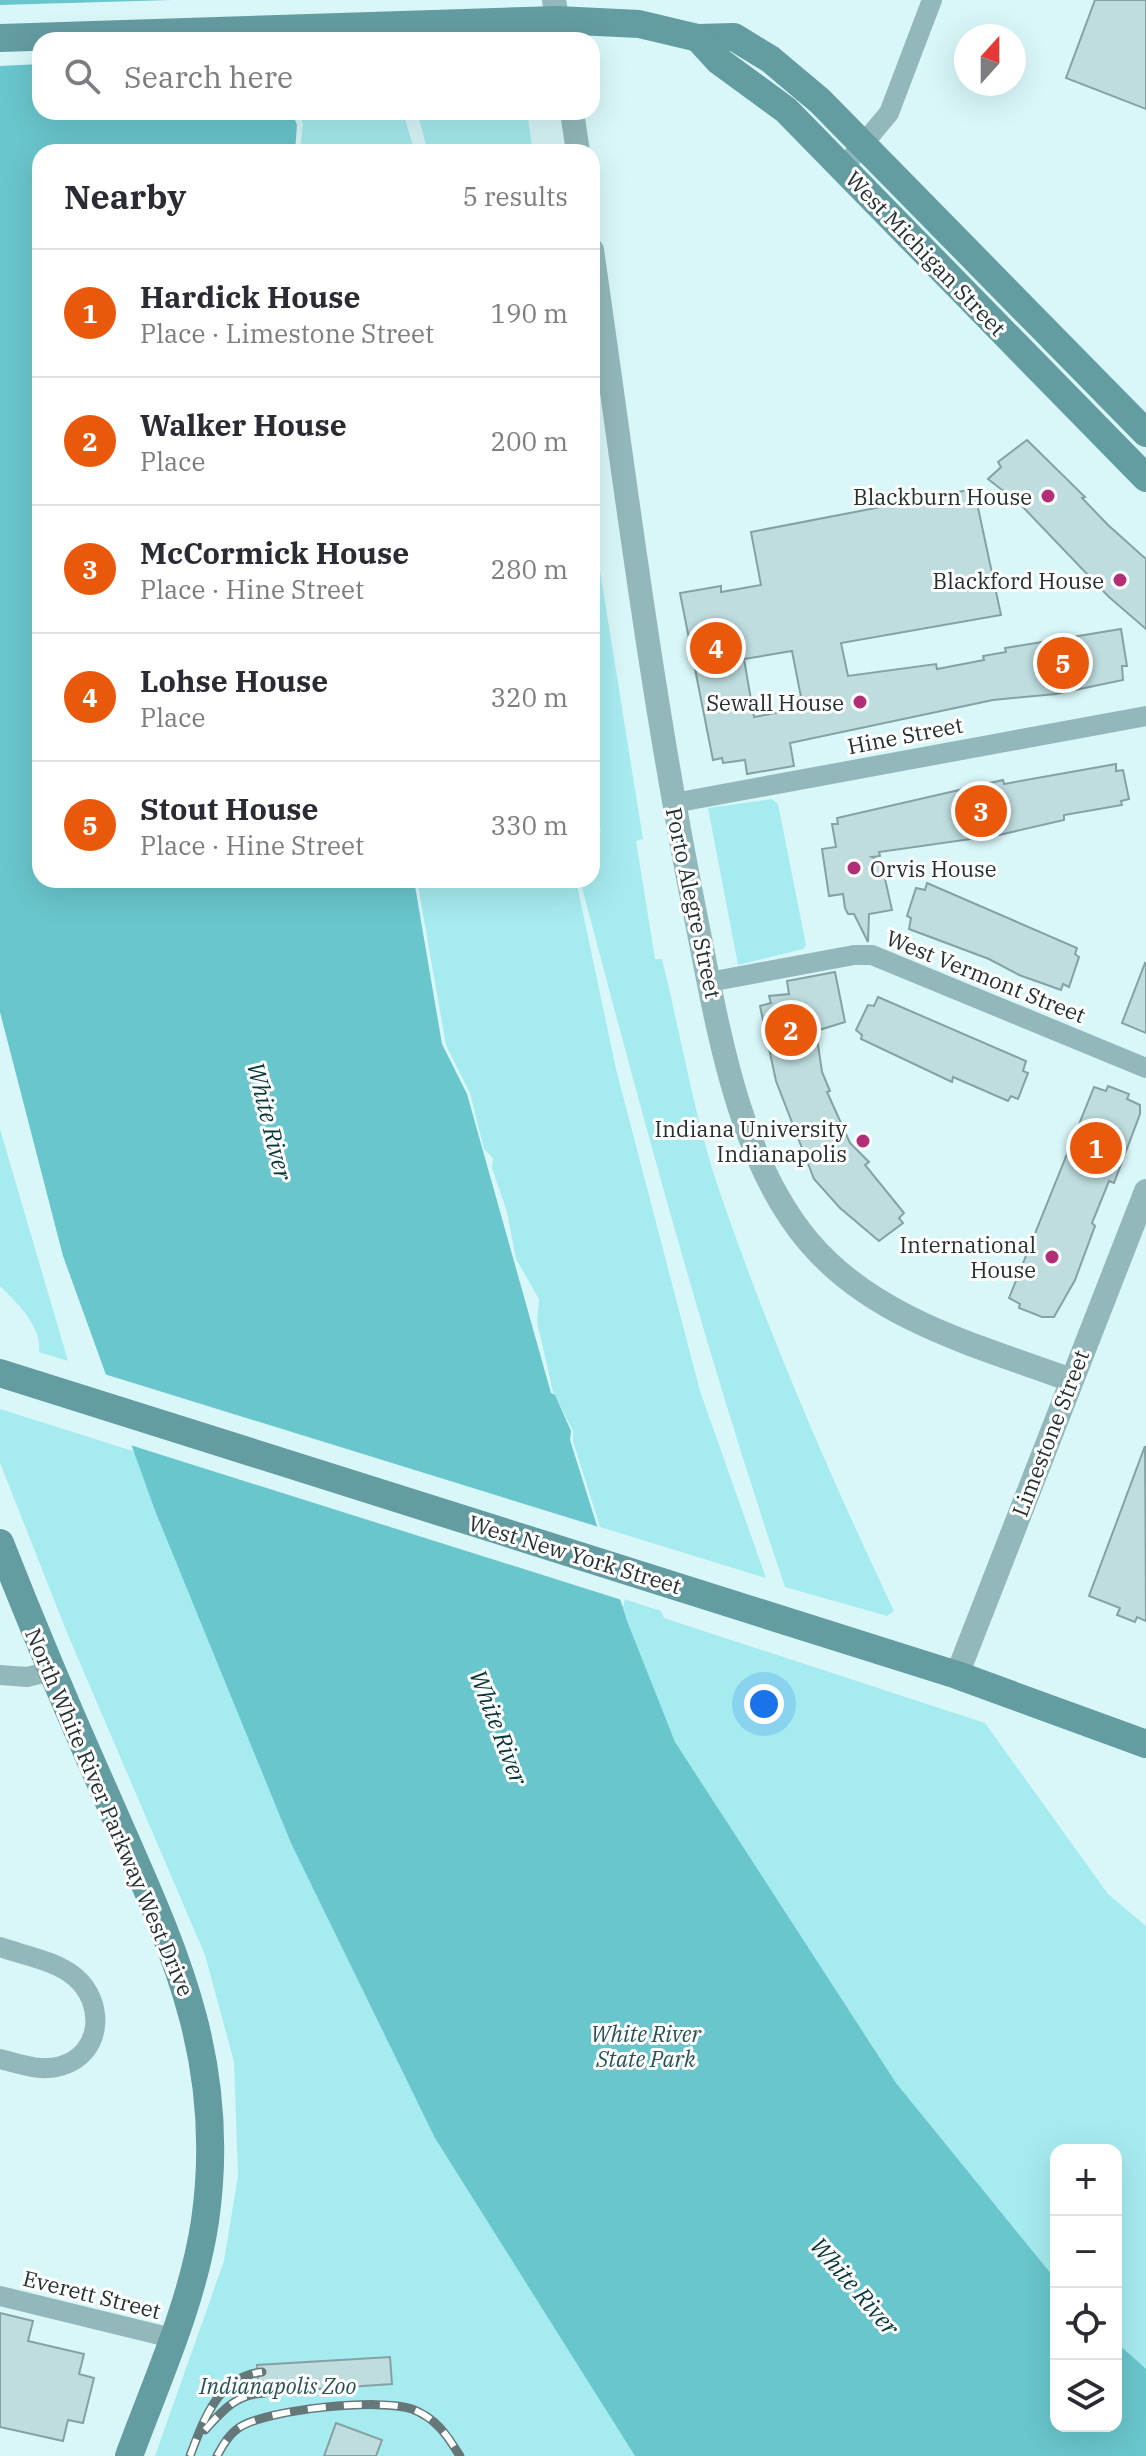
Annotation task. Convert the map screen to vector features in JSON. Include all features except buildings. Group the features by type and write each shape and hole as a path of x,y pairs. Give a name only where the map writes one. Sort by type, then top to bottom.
{"main road":[{"name":"West Michigan Street","path":"181,32 557,20 639,24 698,38 734,37 804,85 1146,433"},
{"name":"West Michigan Street","path":"0,38 32,37"},
{"name":"West Michigan Street","path":"698,38 719,61 786,110 1146,478"},
{"name":"West New York Street","path":"10,1376 957,1675 1146,1744"},
{"name":"North White River Parkway West Drive","path":"0,1543 51,1671 180,1966 202,2052 208,2122 207,2208 191,2281 129,2456"}],"street":[{"path":"843,168 889,113 932,0"},
{"path":"573,120 577,144"},
{"name":"Porto Alegre Street","path":"600,304 674,803 709,982 754,1149 771,1188 810,1243 850,1281 891,1309 954,1337 1071,1380"},
{"name":"Hine Street","path":"674,803 1146,716"},
{"name":"West Vermont Street","path":"709,982 854,955 872,955 1146,1068"},
{"name":"Limestone Street","path":"957,1675 1146,1191"},
{"path":"0,1675 27,1677 51,1671"},
{"path":"0,1947 76,1977 94,2002 97,2017 95,2033 82,2053 61,2066 46,2069 0,2059"},
{"name":"Everett Street","path":"0,2296 172,2338"}],"green space":[{"path":"301,120 405,120 413,144 301,144"},
{"path":"419,120 528,120 532,144 426,144"},
{"path":"600,571 643,839 636,841 655,959 662,959 710,1162 800,1403 894,1611 887,1616 785,1587 676,1235 582,888 600,888"},
{"path":"772,799 778,804 806,945 803,949 738,965 708,808"},
{"path":"418,888 578,888 616,1069 700,1391 766,1578 600,1527 573,1441 573,1431 553,1392 537,1322 539,1299 516,1259 507,1212 492,1168 493,1158 484,1149 470,1093 446,1045"},
{"path":"0,1129 68,1361 39,1352 37,1333 32,1324 21,1307 0,1286"},
{"name":"White River State Park","path":"0,1409 624,1606 624,1599 661,1611 664,1618 985,1723 1108,1894 1146,1926 1146,2456 155,2456 224,2261 238,2176 234,2062 205,1955 68,1635 0,1463"}],"water":[{"name":"White River","path":"0,0 245,0 81,32 32,32 32,120 295,120 297,125 296,144 32,144 32,888 415,888 442,1044 467,1094 551,1393 555,1395 571,1431 570,1440 627,1621 675,1742 896,2083 1050,2273 1050,2432 1122,2432 1122,2347 1146,2369 1146,2456 635,2456 435,2138 291,1843 156,1513 63,1256 0,1012"}],"pier":[{"path":"250,0 267,32 32,32 32,64 0,66 0,5"},
{"path":"101,1373 602,1528 625,1601 127,1444"}],"railway":[{"path":"190,2456 207,2414 224,2391 234,2382 262,2372"},
{"path":"205,2430 238,2400 265,2393"},
{"path":"217,2456 233,2433 254,2421 299,2410 351,2405 412,2409 434,2422 460,2456"}],"place":[{"name":"Blackburn House","path":"1048,496"},
{"name":"Blackford House","path":"1120,580"},
{"name":"Lohse House","path":"716,648"},
{"name":"Stout House","path":"1063,663"},
{"name":"Sewall House","path":"860,702"},
{"name":"McCormick House","path":"981,811"},
{"name":"Orvis House","path":"854,868"},
{"name":"Walker House","path":"791,1030"},
{"name":"Indiana University Indianapolis","path":"863,1141"},
{"name":"Hardick House","path":"1096,1148"},
{"name":"International House","path":"1052,1257"}],"park label":[{"name":"Indianapolis Zoo","path":"278,2385"}]}
